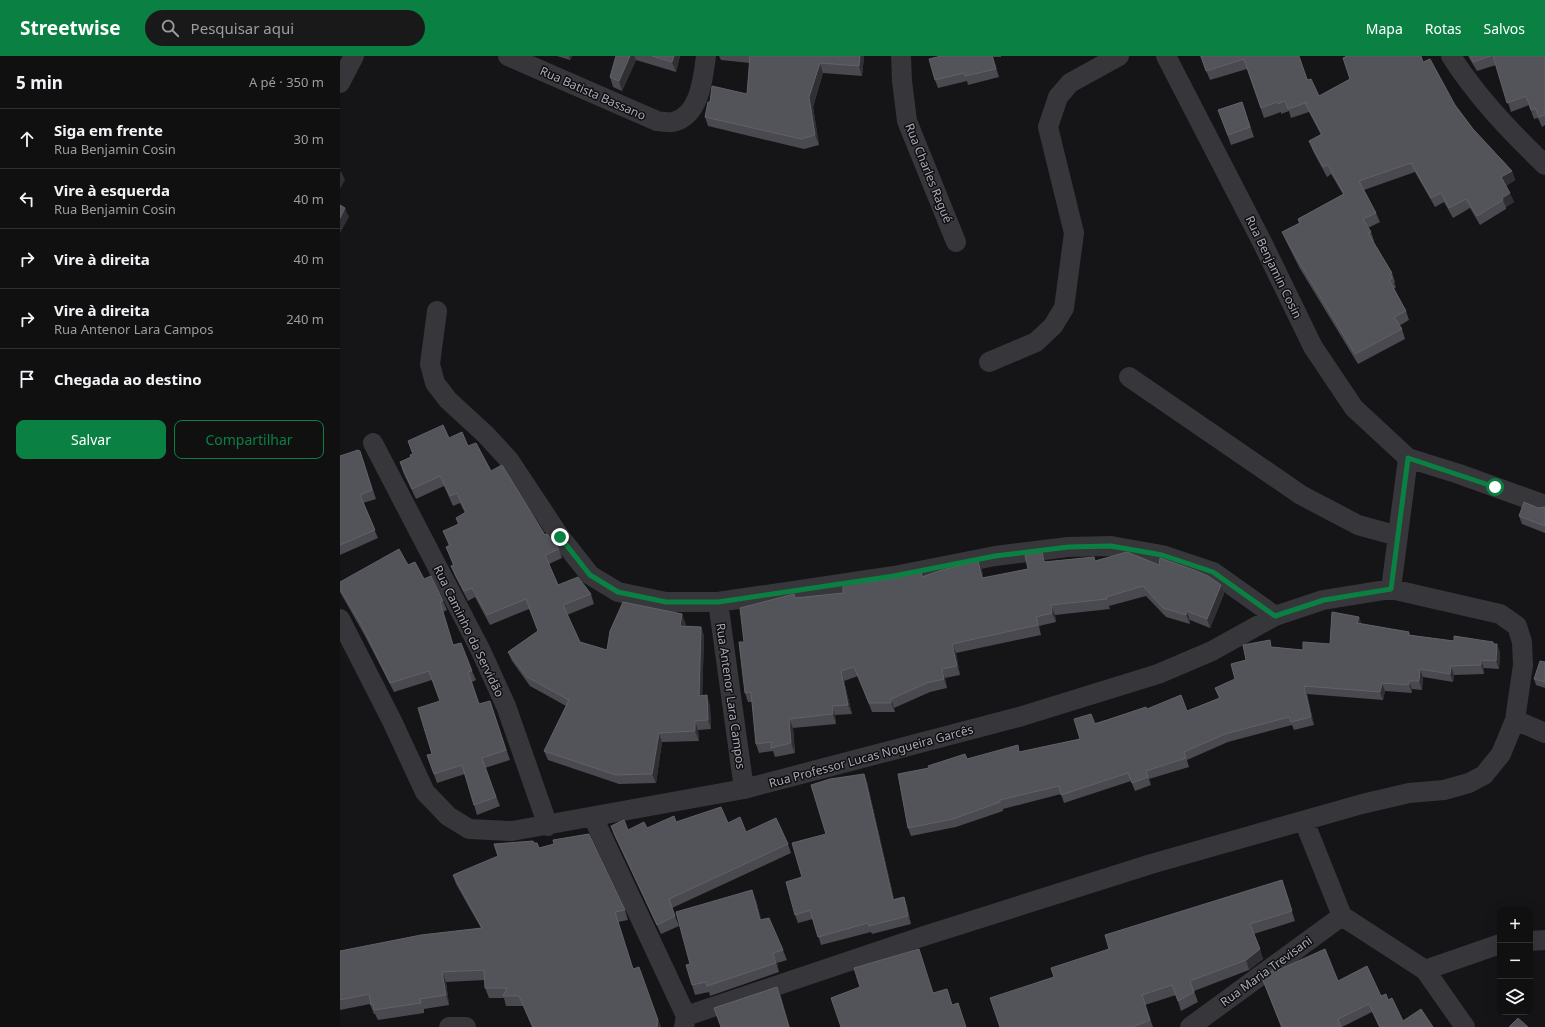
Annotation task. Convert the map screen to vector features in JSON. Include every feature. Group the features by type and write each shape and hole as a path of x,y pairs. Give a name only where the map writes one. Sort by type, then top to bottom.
{"street":[{"path":"340,83 354,56"},
{"name":"Rua Batista Bassano","path":"508,56 657,121 672,122 686,114 696,102 706,56"},
{"name":"Rua Charles Ragué","path":"901,56 902,81 907,121 956,242"},
{"path":"989,362 1036,342 1053,326 1064,308 1074,233 1048,128 1058,97 1070,83 1119,56"},
{"name":"Rua Benjamin Cosin","path":"1166,56 1262,242 1313,347 1354,408 1408,458 1459,474 1545,505"},
{"path":"1451,56 1460,71 1503,124 1545,165"},
{"path":"437,311 430,364 435,383 448,400 486,434 509,460 560,537 590,575 618,592 666,602 718,602 894,576 995,556 1068,547 1111,546 1162,555 1213,572 1275,616"},
{"path":"1129,377 1301,495 1358,525 1398,536"},
{"name":"Rua Caminho da Servidão","path":"373,443 480,649 506,706 548,826"},
{"path":"1391,589 1408,458"},
{"name":"Rua Professor Lucas Nogueira Garcês","path":"340,619 392,721 425,792 448,816 469,829 512,832 744,789 1019,717 1158,674 1212,651 1275,616 1324,600 1391,589 1500,614 1517,626 1522,642 1523,665 1515,720"},
{"name":"Rua Antenor Lara Campos","path":"718,602 744,789"},
{"path":"593,817 685,1021 924,936 1121,874 1370,802 1408,794 1444,790 1469,783 1484,775 1501,754 1515,720 1545,733"},
{"path":"1304,821 1342,916 1425,970 1465,1027"},
{"name":"Rua Maria Trevisani","path":"1190,1027 1342,916"},
{"path":"1533,941 1545,940"},
{"path":"1425,970 1497,945"},
{"path":"449,1027 466,1027"}],"building":[{"path":"616,56 630,56 619,81 610,77"},
{"path":"652,56 674,56 672,62"},
{"path":"750,56 860,56 859,66 820,63 809,97 815,135 801,139 705,117 708,102 710,102 712,86 747,94"},
{"path":"941,56 992,56 996,69 965,76 964,73 935,80 929,59"},
{"path":"1201,56 1299,56 1307,80 1311,79 1319,96 1350,79 1343,58 1346,57 1345,56 1421,56 1423,62 1430,59 1455,105 1473,129 1512,171 1501,177 1510,193 1502,198 1503,200 1477,216 1466,199 1449,208 1441,193 1431,198 1411,163 1359,181 1376,213 1363,219 1371,232 1368,233 1392,273 1390,274 1392,278 1389,280 1406,311 1394,317 1402,329 1355,354 1282,232 1300,223 1298,219 1344,194 1328,165 1323,167 1309,141 1322,134 1305,103 1288,109 1285,101 1278,104 1277,102 1261,108 1244,59 1206,71"},
{"path":"1470,56 1491,56 1473,62"},
{"path":"1493,56 1545,56 1545,115 1539,117 1535,108 1531,110 1526,96 1507,103"},
{"path":"1242,102 1250,127 1228,135 1218,110"},
{"path":"340,205 345,208 340,218"},
{"path":"443,425 449,438 462,432 468,446 476,443 491,471 502,465 545,535 547,534 559,549 545,555 558,585 578,577 591,594 563,605 580,642 607,650 610,631 623,602 682,614 680,626 701,627 699,696 707,695 708,720 695,721 695,731 659,733 652,774 616,775 544,751 569,700 527,677 508,652 538,631 526,599 487,615 472,588 464,591 451,566 454,565 446,547 450,545 443,531 459,524 456,518 466,512 457,493 450,496 440,476 412,489 400,462 411,457 410,455 413,454 408,441"},
{"path":"358,450 360,451 372,490 360,495 375,530 340,545 340,456"},
{"path":"1524,502 1538,508 1545,507 1545,526 1519,516"},
{"path":"399,549 408,565 415,562 424,579 431,576 443,601 440,602 453,645 461,643 472,671 468,672 479,704 490,701 506,750 482,758 496,797 474,805 462,765 434,774 427,755 432,754 418,708 440,701 429,671 390,683 362,626 340,589 340,582"},
{"path":"1042,552 1044,562 1094,557 1095,561 1127,552 1159,565 1160,558 1208,576 1221,585 1207,619 1187,611 1186,615 1163,608 1143,586 1106,597 1107,599 1051,605 1052,613 1036,617 1038,625 952,644 957,666 942,669 944,679 927,683 891,699 891,703 869,703 854,667 841,671 848,705 832,706 833,714 789,719 791,743 771,748 771,742 756,744 751,692 745,693 739,642 744,642 740,608 794,594 795,598 843,593 843,585 883,580 921,572 922,577 942,570 978,561 982,578 1028,569 1025,555"},
{"path":"1332,612 1359,617 1357,623 1409,632 1408,635 1454,641 1454,636 1493,642 1493,644 1497,644 1496,661 1481,660 1481,665 1451,666 1450,674 1420,669 1419,681 1409,681 1409,685 1382,683 1380,692 1304,686 1311,717 1291,722 1289,717 1225,734 1184,752 1186,758 1146,771 1148,777 1132,783 1128,773 1061,795 1059,786 1000,800 1000,802 953,819 908,828 898,774 929,768 928,766 965,754 967,759 1018,745 1019,752 1080,739 1074,719 1091,714 1095,724 1146,707 1147,709 1181,695 1187,711 1220,698 1215,688 1235,679 1231,664 1246,660 1243,645 1270,640 1271,647 1303,650 1303,642 1330,644"},
{"path":"1540,661 1545,662 1545,682 1534,679"},
{"path":"864,774 893,900 904,897 908,916 869,926 868,923 818,937 810,910 795,915 786,882 802,877 792,843 826,834 811,785 830,779"},
{"path":"721,807 728,823 740,817 746,832 776,818 788,844 669,899 675,916 657,925 611,826 624,820 628,830 644,822 647,828 674,816 676,822"},
{"path":"589,834 625,910 615,912 633,969 639,967 658,1020 657,1027 533,1027 519,996 503,996 507,988 485,988 484,970 442,972 446,995 420,999 421,1003 374,1010 373,1004 371,1005 369,994 340,1000 340,951 421,935 482,928 453,875 498,856 494,844 533,841 534,843 537,843 539,848 554,844 553,840"},
{"path":"1282,880 1292,911 1250,924 1260,949 1246,960 1190,981 1194,992 1178,1001 1172,985 1142,995 1150,1020 1133,1027 1000,1027 990,998 1054,977 1051,968 1109,949 1105,935"},
{"path":"752,890 760,920 769,918 783,950 773,953 776,963 707,986 706,982 692,985 686,965 690,964 676,912"},
{"path":"919,949 933,993 947,989 952,1005 958,1003 966,1027 841,1027 831,998 860,987 854,968"},
{"path":"1325,949 1338,981 1367,966 1381,996 1386,994 1388,1000 1392,998 1403,1021 1421,1009 1433,1027 1380,1027 1369,1004 1338,1019 1341,1027 1282,1027 1262,978 1274,969 1276,971"},
{"path":"777,987 789,1027 721,1027 714,1008"},
{"path":"1518,1018 1528,1027 1509,1027"}],"route":[{"path":"560,537 590,575 618,592 666,602 718,602 894,576 995,556 1068,547 1111,546 1162,555 1213,572 1275,616 1324,600 1391,589 1408,458 1495,487"}]}
